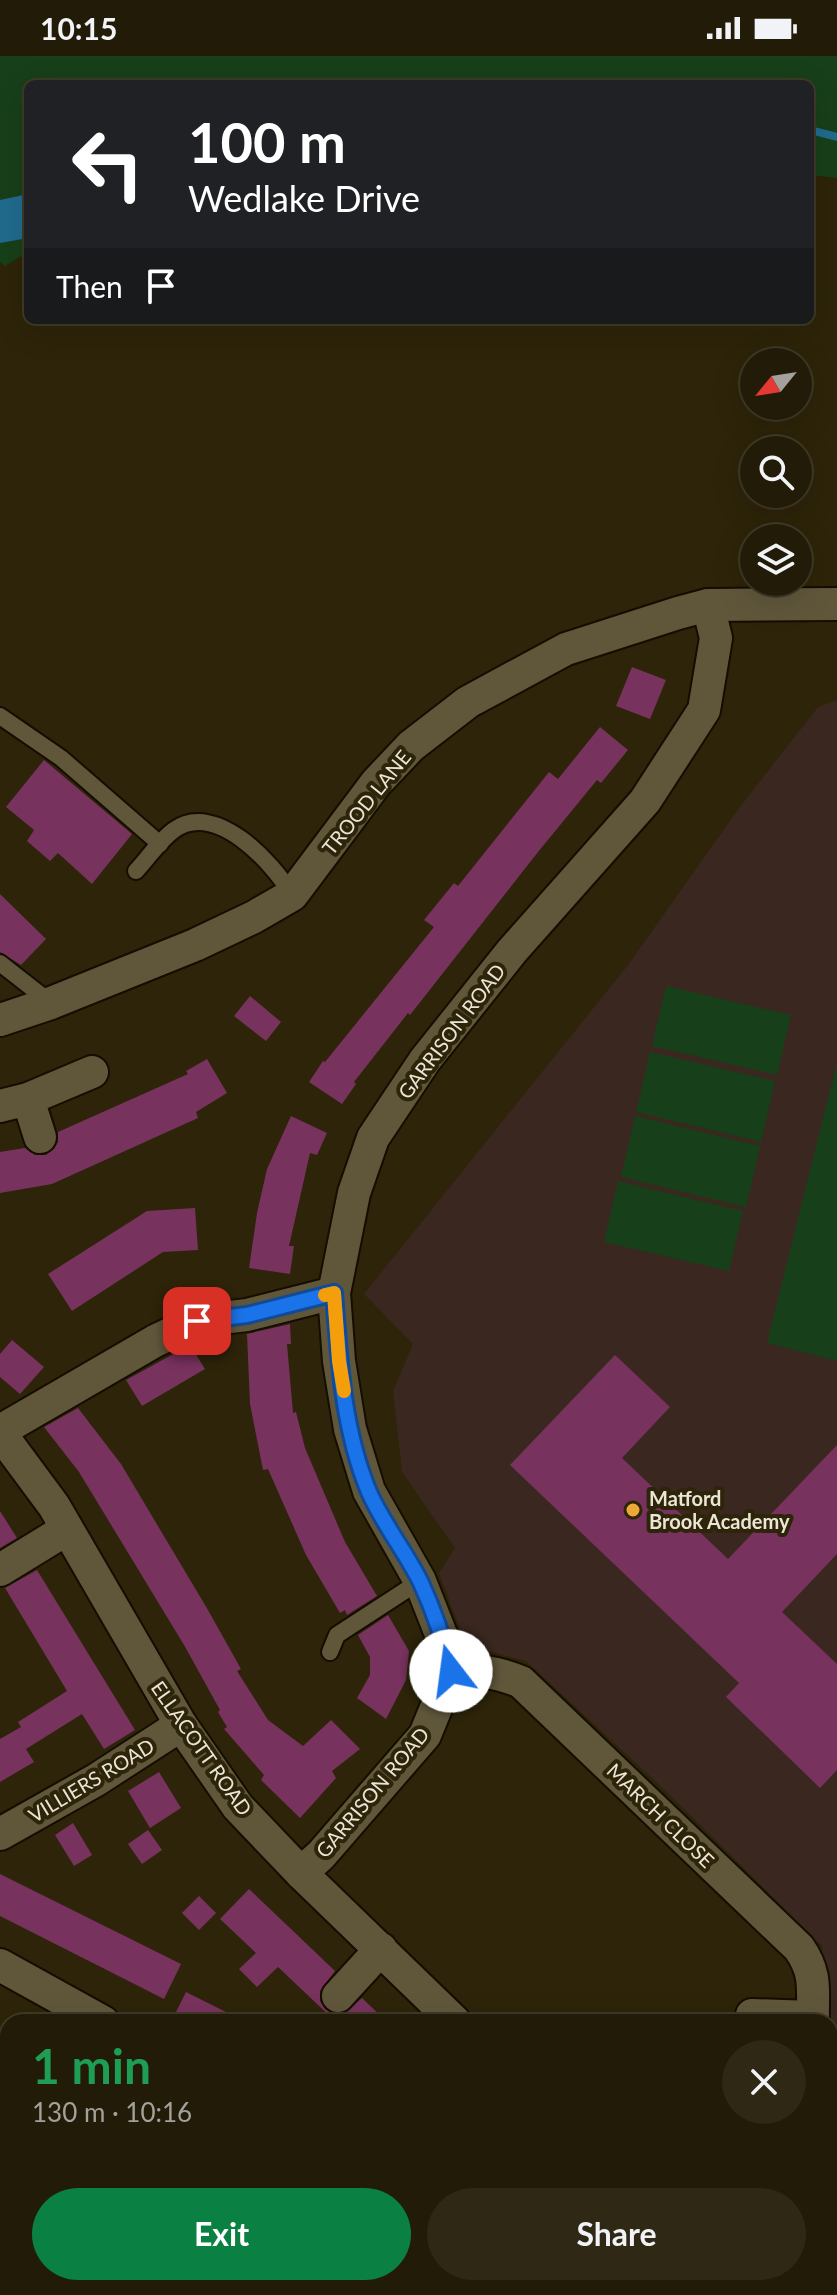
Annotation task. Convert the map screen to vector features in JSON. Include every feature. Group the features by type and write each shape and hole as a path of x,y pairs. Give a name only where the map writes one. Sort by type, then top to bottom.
{"street":[{"name":"TROOD LANE","path":"0,1020 51,1003 195,945 292,895 376,783 411,746 468,702 566,649 708,605 837,604"},
{"name":"GARRISON ROAD","path":"301,1873 321,1855 425,1735 451,1671 444,1642 420,1581 369,1491 350,1429 339,1361 334,1293 354,1193 373,1138 425,1060 512,951 645,801 704,710 716,638 708,605"},
{"path":"40,1137 14,1102 92,1072"},
{"path":"0,1432 155,1341 197,1321 247,1315 334,1293"},
{"name":"ELLACOTT ROAD","path":"0,1432 67,1529 181,1725 238,1807 301,1873 447,2014"},
{"path":"0,1570 67,1529"},
{"name":"MARCH CLOSE","path":"451,1671 477,1669 498,1672 521,1682 549,1706 799,1948 809,1962 815,1990 813,2014"},
{"name":"VILLIERS ROAD","path":"0,1834 96,1780 181,1725"},
{"path":"338,1996 381,1949"},
{"path":"0,1965 89,2014"}],"lane":[{"path":"0,716 61,758 160,844"},
{"path":"136,871 174,830 195,821 221,826 257,850 292,895"},
{"path":"0,963 51,1003"},
{"path":"330,1652 337,1635 420,1581"}],"shaded area":[{"name":"Matford Brook Academy","path":"837,700 837,2014 826,2014 822,1946 664,1789 526,1661 466,1645 439,1573 455,1548 402,1472 393,1391 413,1344 364,1294 628,965 740,807 818,707"}],"green space":[{"path":"0,56 837,56 837,178 814,175 814,80 24,80 24,254 5,266 0,262"},
{"path":"666,986 791,1015 777,1075 652,1046"},
{"path":"650,1052 775,1081 761,1142 636,1112"},
{"path":"837,1062 837,1361 767,1343"},
{"path":"635,1116 760,1146 746,1207 621,1177"},
{"path":"618,1181 743,1211 729,1271 604,1242"}],"water":[{"path":"24,195 24,239 0,243 0,200"}],"building":[{"path":"632,667 666,680 650,719 616,706"},
{"path":"600,727 628,750 601,783 597,780 538,852 354,1082 356,1084 342,1104 309,1082 434,927 424,920 454,883 458,886 549,772 558,779"},
{"path":"44,760 132,834 92,884 58,853 50,861 27,841 34,830 6,807"},
{"path":"0,894 46,939 21,965 0,952"},
{"path":"250,996 281,1022 266,1041 234,1016"},
{"path":"207,1059 227,1093 196,1112 198,1118 52,1184 0,1193 0,1152 25,1148 35,1155 46,1155 58,1142 58,1132 188,1074 186,1071"},
{"path":"291,1116 327,1133 317,1155 310,1153 289,1246 294,1246 290,1274 249,1268 267,1169"},
{"path":"195,1208 198,1250 163,1252 72,1311 48,1274 147,1211"},
{"path":"290,1324 291,1344 287,1344 293,1413 296,1412 305,1448 345,1542 377,1596 347,1615 345,1610 340,1613 306,1555 268,1469 263,1470 250,1404 247,1334"},
{"path":"12,1340 44,1367 20,1394 0,1377 0,1354"},
{"path":"190,1345 205,1369 142,1406 126,1380"},
{"path":"615,1355 670,1407 622,1458 728,1559 837,1445 837,1554 782,1612 837,1664 837,1770 820,1788 726,1697 739,1683 510,1465"},
{"path":"78,1408 121,1464 208,1610 241,1669 237,1671 268,1720 303,1746 331,1720 360,1749 332,1771 336,1778 300,1818 261,1780 264,1775 224,1729 227,1727 218,1712 220,1710 184,1645 79,1472 44,1427"},
{"path":"0,1511 17,1538 0,1548"},
{"path":"37,1570 135,1730 104,1749 82,1714 26,1749 34,1762 0,1782 0,1739 21,1727 18,1722 67,1691 5,1588"},
{"path":"388,1615 409,1651 406,1680 386,1719 357,1698 370,1675 370,1657 358,1635"},
{"path":"159,1772 181,1808 150,1828 128,1791"},
{"path":"73,1823 92,1855 74,1866 55,1835"},
{"path":"148,1830 162,1850 142,1864 128,1844"},
{"path":"0,1874 181,1964 164,1999 0,1916"},
{"path":"249,1889 335,1971 320,1991 320,2001 333,2014 328,2014 278,1967 257,1987 239,1969 256,1953 220,1919"},
{"path":"199,1896 216,1913 199,1930 182,1913"},
{"path":"186,1992 230,2014 175,2014"},
{"path":"362,1998 379,2014 343,2014"}],"waterway":[{"path":"814,131 837,137"}],"slow traffic":[{"path":"325,1295 334,1293 344,1391"}],"place":[{"name":"Matford Brook Academy","path":"633,1510"}],"route":[{"path":"197,1321 247,1315 334,1293 339,1361 350,1429 369,1491 420,1581 444,1642 451,1671"}]}
